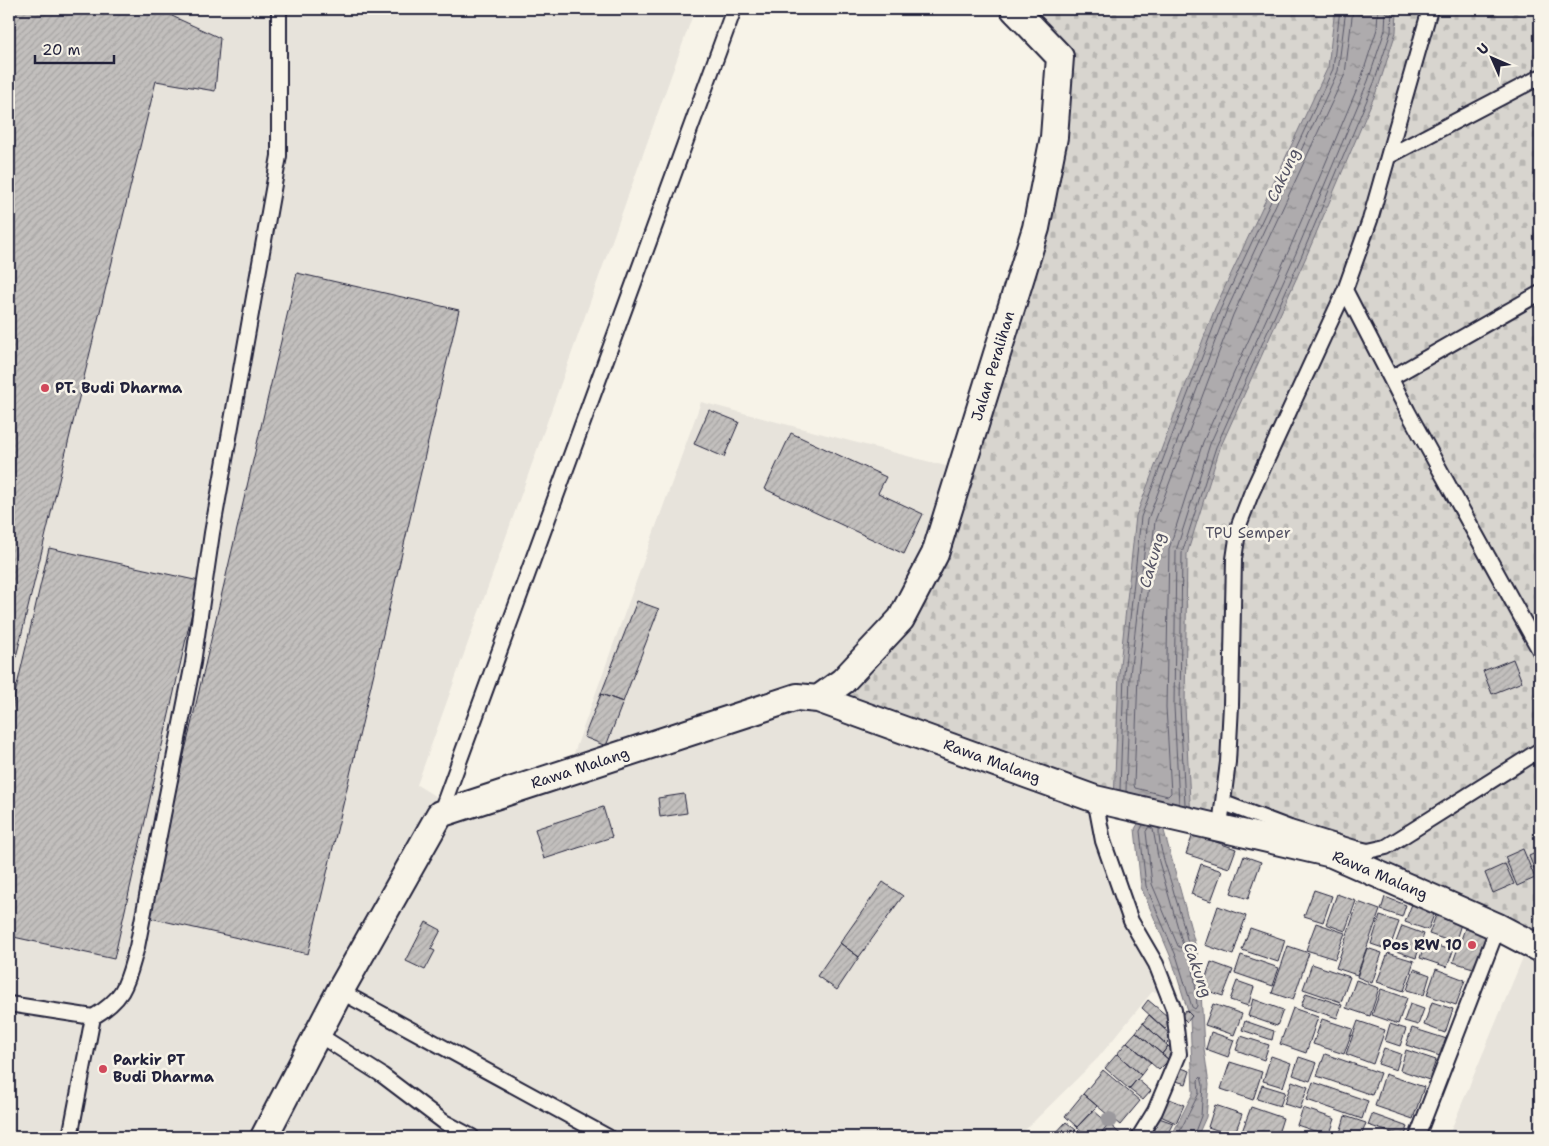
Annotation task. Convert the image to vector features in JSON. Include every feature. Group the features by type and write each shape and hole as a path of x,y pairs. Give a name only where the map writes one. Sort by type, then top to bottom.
{"street":[{"name":"Jalan Peralihan","path":"818,699 843,681 901,619 935,554 1036,228 1054,137 1060,56 1014,9"},
{"name":"Rawa Malang","path":"440,814 786,700 805,696 1101,800 1191,820 1222,815 1332,854 1498,927 1540,949"},
{"path":"264,1137 340,990 440,814"}],"lane":[{"path":"9,1004 93,1016 109,1006 124,991 137,947 193,663 212,533 279,156 279,9"},
{"path":"440,814 734,9"},
{"path":"1430,9 1389,156 1345,290 1239,525 1234,559 1232,705 1222,815 1368,851 1378,850 1386,847 1540,750"},
{"path":"1389,156 1540,76"},
{"path":"1345,290 1540,651"},
{"path":"1391,378 1540,292"},
{"path":"1101,800 1103,841 1131,921 1156,964 1174,1010 1179,1054 1155,1111 1139,1137"},
{"path":"1417,1137 1498,927"},
{"path":"340,990 608,1137"},
{"path":"70,1137 93,1016"},
{"path":"318,1034 382,1076 444,1122 472,1137"}],"shaded area":[{"path":"9,9 695,9 417,785 456,809 565,778 701,402 961,470 1095,799 1106,847 1167,991 1152,992 1098,1058 1018,1137 9,1137"},
{"path":"1529,943 1540,949 1540,1137 1448,1137"}],"green space":[{"name":"TPU Semper","path":"1014,9 1540,9 1540,949 1332,854 1191,820 818,699 901,619 1036,228 1060,57"}],"water":[{"name":"Cakung","path":"1335,9 1397,9 1396,32 1379,85 1306,257 1220,448 1187,554 1185,706 1191,820 1114,802 1119,674 1136,516 1215,308 1328,67"},
{"name":"Cakung","path":"1143,815 1172,819 1164,831 1197,951 1204,1049 1209,1085 1206,1117 1197,1137 1171,1137 1193,1093 1190,1018 1172,960 1141,887 1135,829"}],"building":[{"name":"PT. Budi Dharma","path":"9,9 172,9 172,16 220,38 215,91 156,81 9,686"},
{"path":"297,273 459,310 308,954 146,917"},
{"path":"709,410 739,422 724,457 694,444"},
{"path":"791,433 886,477 878,493 923,514 904,554 765,489"},
{"path":"49,548 199,581 114,959 9,936 9,720"},
{"path":"637,601 659,609 623,702 601,694"},
{"path":"1513,659 1522,682 1492,694 1483,671"},
{"path":"601,694 623,702 606,746 584,737"},
{"path":"684,794 687,813 660,817 658,798"},
{"path":"603,807 612,837 544,859 535,829"},
{"path":"1193,834 1236,849 1229,868 1186,854"},
{"path":"1523,849 1535,878 1517,886 1505,857"},
{"path":"1540,851 1540,883 1529,856"},
{"path":"1244,856 1261,862 1248,899 1231,893"},
{"path":"1201,864 1222,871 1211,901 1191,894"},
{"path":"1505,864 1514,884 1493,893 1485,873"},
{"path":"883,882 903,896 859,957 840,943"},
{"path":"1314,890 1332,896 1323,922 1304,916"},
{"path":"1337,894 1356,901 1345,931 1326,924"},
{"path":"1385,897 1406,905 1402,917 1381,910"},
{"path":"1358,902 1380,910 1357,975 1336,968"},
{"path":"1412,904 1435,912 1428,930 1405,922"},
{"path":"1218,906 1246,916 1233,955 1205,945"},
{"path":"1436,915 1461,924 1455,943 1429,934"},
{"path":"1380,916 1399,922 1389,950 1371,944"},
{"name":"Pos RW 10","path":"1468,920 1493,929 1473,968 1453,962"},
{"path":"426,922 441,930 431,949 435,951 425,970 406,961"},
{"path":"1316,923 1345,933 1335,959 1306,950"},
{"path":"1402,926 1424,934 1416,958 1393,950"},
{"path":"1250,928 1285,940 1278,962 1242,950"},
{"path":"1425,942 1453,951 1447,967 1420,958"},
{"path":"840,943 859,957 837,990 817,976"},
{"path":"1288,946 1309,953 1293,1000 1272,993"},
{"path":"1367,948 1382,953 1372,983 1357,977"},
{"path":"1388,953 1414,961 1404,991 1377,982"},
{"path":"1241,955 1279,968 1273,986 1235,973"},
{"path":"1211,962 1233,970 1223,996 1202,989"},
{"path":"1312,964 1350,977 1341,1002 1303,989"},
{"path":"1414,969 1430,975 1424,995 1407,990"},
{"path":"1436,969 1465,980 1456,1005 1427,995"},
{"path":"1356,980 1379,988 1370,1016 1346,1008"},
{"path":"1237,981 1254,987 1248,1006 1230,1000"},
{"path":"1381,989 1407,998 1398,1024 1372,1015"},
{"path":"1306,993 1342,1005 1337,1018 1301,1006"},
{"path":"1253,999 1283,1010 1277,1026 1248,1016"},
{"path":"1148,1000 1173,1021 1165,1029 1142,1008"},
{"path":"1432,1002 1453,1009 1445,1033 1424,1025"},
{"path":"1213,1004 1242,1014 1234,1035 1205,1025"},
{"path":"1410,1004 1424,1009 1418,1025 1404,1021"},
{"path":"1293,1008 1318,1017 1306,1053 1280,1044"},
{"path":"1186,1010 1192,1016 1187,1022 1181,1016"},
{"path":"1149,1015 1173,1037 1166,1044 1143,1023"},
{"path":"1322,1019 1353,1029 1344,1054 1313,1044"},
{"path":"1245,1021 1274,1031 1272,1040 1242,1030"},
{"path":"1358,1021 1385,1030 1373,1064 1346,1054"},
{"path":"1143,1023 1168,1046 1162,1054 1136,1032"},
{"path":"1390,1024 1406,1029 1400,1046 1385,1041"},
{"path":"1412,1028 1447,1039 1440,1056 1406,1045"},
{"path":"1136,1032 1169,1060 1159,1070 1127,1042"},
{"path":"1211,1032 1234,1040 1228,1057 1206,1049"},
{"path":"1241,1036 1269,1045 1264,1060 1236,1050"},
{"path":"1127,1042 1151,1062 1141,1075 1117,1054"},
{"path":"1168,1046 1175,1052 1169,1060 1162,1054"},
{"path":"1384,1048 1401,1054 1396,1070 1378,1064"},
{"path":"1406,1050 1436,1060 1429,1080 1400,1070"},
{"path":"1117,1054 1141,1075 1129,1089 1105,1068"},
{"path":"1325,1054 1380,1073 1372,1095 1317,1076"},
{"path":"1271,1056 1291,1063 1283,1087 1263,1081"},
{"path":"1299,1057 1317,1063 1310,1081 1293,1075"},
{"path":"1230,1062 1262,1072 1253,1100 1221,1089"},
{"path":"1181,1068 1190,1071 1186,1084 1176,1081"},
{"path":"1103,1070 1140,1101 1120,1125 1083,1094"},
{"path":"1385,1074 1424,1087 1413,1119 1375,1106"},
{"path":"1137,1079 1151,1091 1143,1100 1129,1089"},
{"path":"1292,1081 1308,1087 1300,1109 1284,1104"},
{"path":"1313,1082 1368,1101 1362,1119 1307,1100"},
{"path":"1262,1085 1285,1092 1280,1106 1257,1099"},
{"path":"1083,1094 1097,1106 1077,1127 1065,1116"},
{"path":"1165,1097 1184,1105 1176,1123 1156,1114"},
{"path":"1215,1105 1242,1114 1234,1136 1208,1127"},
{"path":"1251,1107 1283,1118 1277,1137 1240,1137"},
{"path":"1303,1108 1335,1119 1329,1136 1297,1125"},
{"path":"1093,1110 1109,1124 1097,1137 1089,1137 1077,1127"},
{"path":"1372,1114 1408,1127 1404,1137 1368,1125"},
{"path":"1345,1116 1366,1123 1361,1137 1340,1133"},
{"path":"1159,1118 1173,1123 1166,1137 1152,1134"},
{"path":"1066,1122 1076,1130 1069,1137 1056,1137 1054,1135"},
{"path":"1109,1124 1124,1137 1108,1137 1102,1132"}],"place":[{"name":"PT. Budi Dharma","path":"45,388"},
{"name":"Pos RW 10","path":"1472,945"},
{"name":"Parkir PT Budi Dharma","path":"103,1069"}]}
